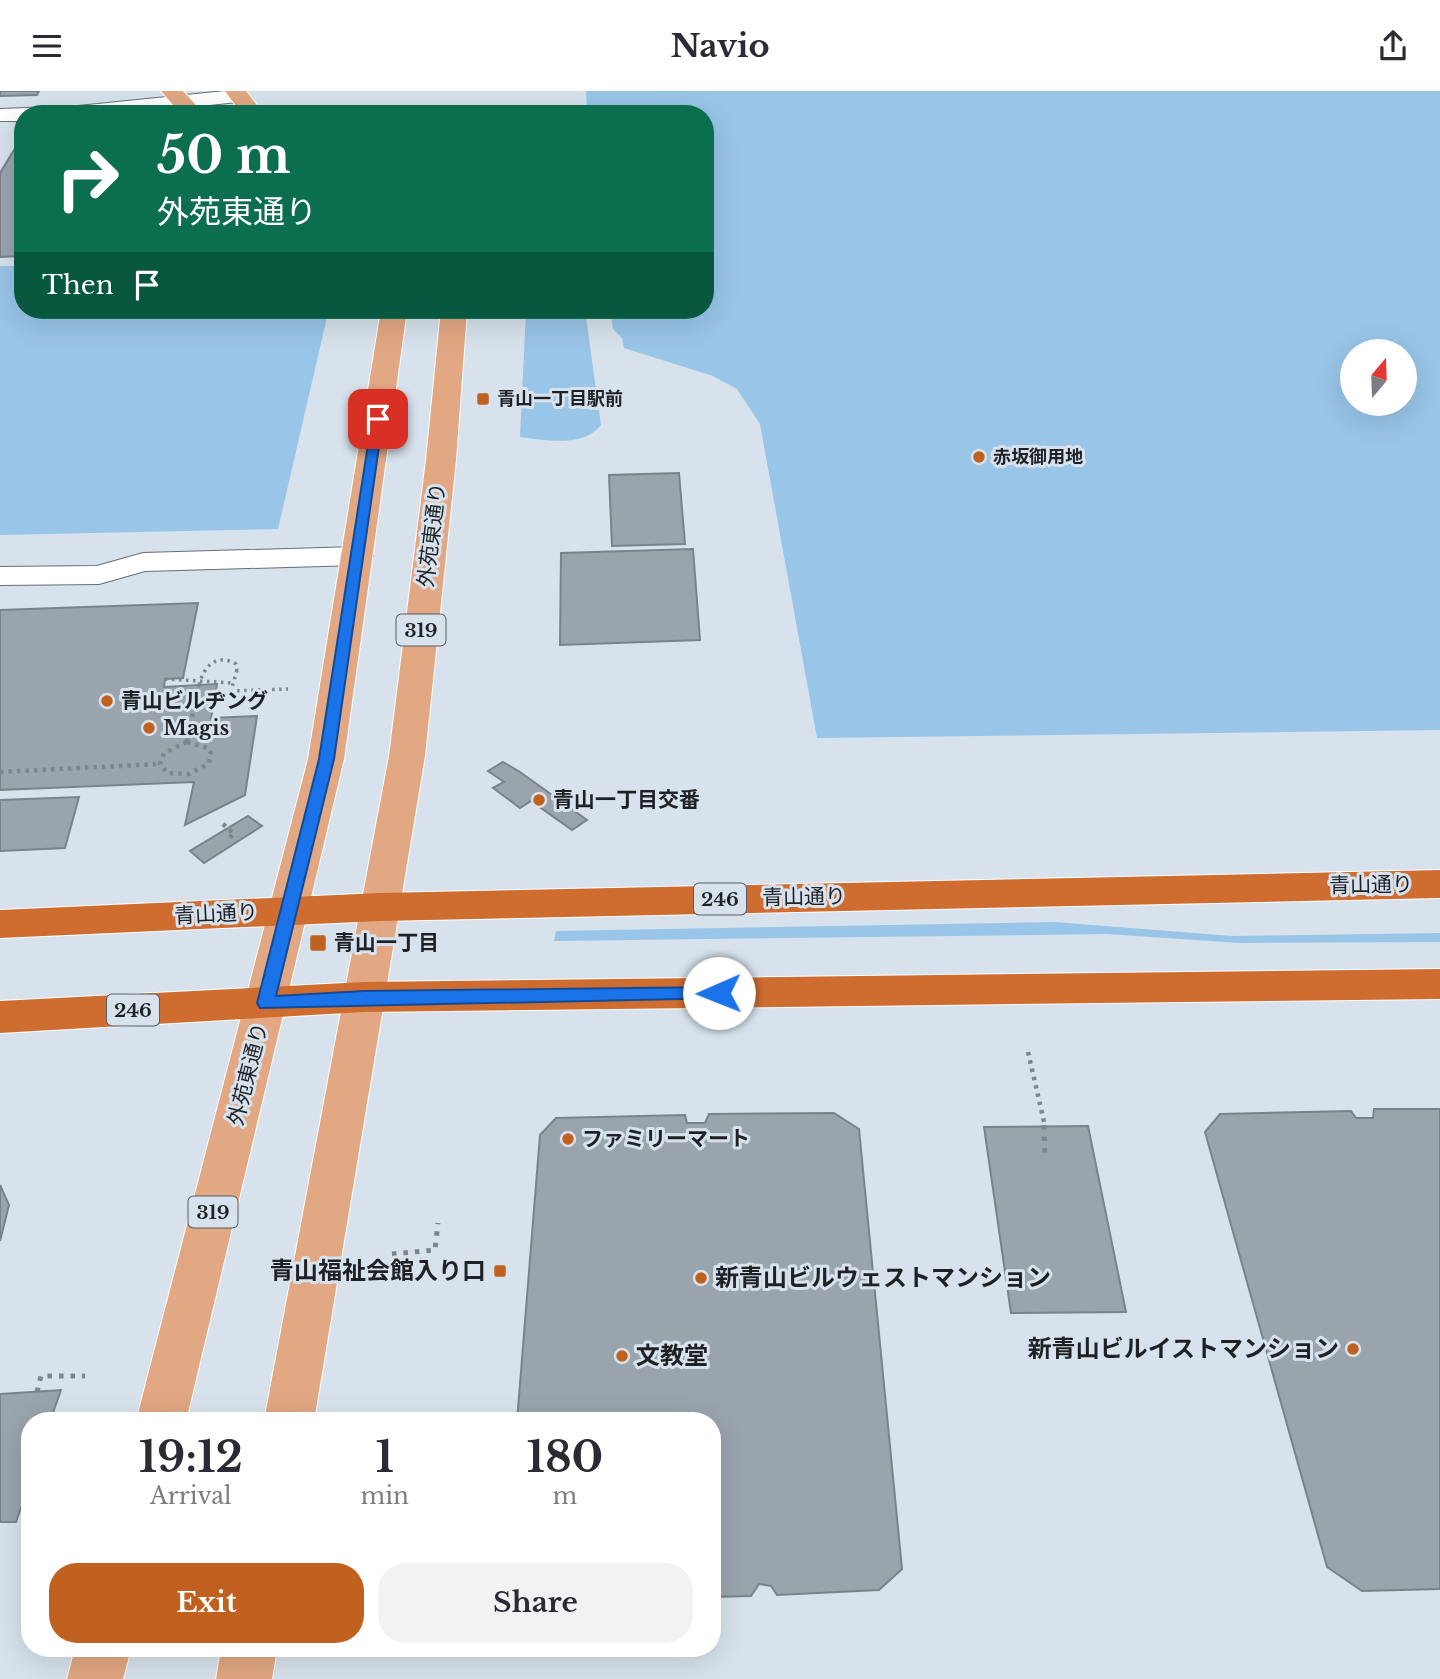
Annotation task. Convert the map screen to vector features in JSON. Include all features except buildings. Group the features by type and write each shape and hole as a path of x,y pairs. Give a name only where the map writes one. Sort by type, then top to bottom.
{"highway":[{"name":"青山通り","path":"0,924 380,907 1440,884"},
{"name":"246","path":"0,1017 364,997 1440,983"}],"main road":[{"name":"外苑東通り","path":"163,1412 326,759 393,319"},
{"name":"外苑東通り","path":"291,1412 407,756 441,460 453,319"},
{"path":"96,1679 101,1657"},
{"path":"244,1679 248,1657"}],"street":[{"path":"150,105 237,93"},
{"path":"0,576 99,575 143,562 358,556"}],"path":[{"path":"187,743 204,669 214,660 230,659 236,664 231,691 288,689"},
{"path":"201,679 202,670"},
{"path":"165,679 234,683"},
{"path":"0,772 160,764 173,775 190,774 204,768 211,758 208,748 187,743 170,748 160,764"},
{"path":"223,824 234,834 228,839"},
{"path":"1028,1052 1045,1127 1045,1159"},
{"path":"392,1254 435,1250 439,1223"},
{"path":"37,1392 41,1376 85,1376"}],"shaded area":[{"name":"赤坂御用地","path":"586,91 1440,91 1440,730 817,738 760,424 737,389 713,376 624,348 622,338 613,329 611,319 714,319 714,105 587,105"},
{"path":"0,266 14,266 14,319 327,319 278,529 0,535"},
{"path":"526,319 586,319 601,425 584,437 574,440 520,437"},
{"path":"1054,922 1232,936 1440,933 1440,942 1240,943 1107,934 554,941 556,931"}],"place":[{"name":"青山一丁目駅前","path":"483,399"},
{"name":"赤坂御用地","path":"979,457"},
{"name":"青山ビルヂング","path":"107,701"},
{"name":"Magis","path":"149,728"},
{"name":"青山一丁目交番","path":"539,800"},
{"name":"青山一丁目","path":"318,943"},
{"name":"ファミリーマート","path":"568,1139"},
{"name":"青山福祉会館入り口","path":"500,1271"},
{"name":"新青山ビルウェストマンション","path":"701,1278"},
{"name":"新青山ビルイストマンション","path":"1353,1349"},
{"name":"文教堂","path":"622,1356"}],"route":[{"path":"378,419 326,759 266,1003 364,997 719,993"}]}
